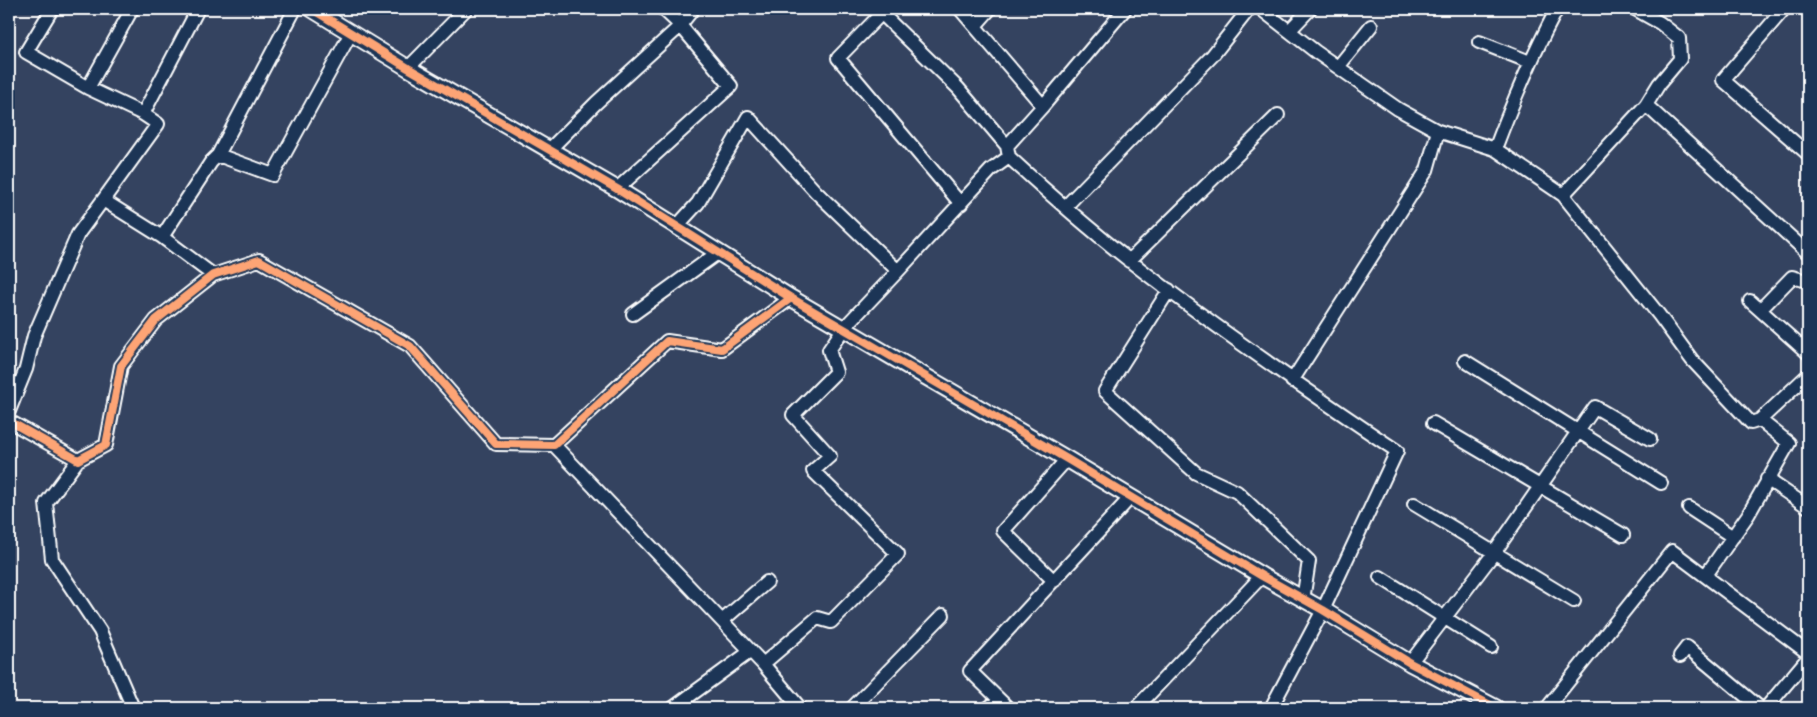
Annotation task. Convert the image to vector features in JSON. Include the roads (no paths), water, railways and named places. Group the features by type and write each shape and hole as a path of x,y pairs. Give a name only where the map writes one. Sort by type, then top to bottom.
{"street":[{"path":"9,411 26,369 34,336 78,234 158,124 143,114 88,88 26,52 52,9"},
{"path":"88,88 132,9"},
{"path":"143,114 198,9"},
{"path":"162,237 211,162 218,155 295,9"},
{"path":"312,9 408,68 617,189 791,298 1068,458 1130,498 1410,663 1496,708"},
{"path":"408,68 466,9"},
{"path":"617,189 731,86 680,25 664,9"},
{"path":"550,149 596,103 680,25 693,9"},
{"path":"960,9 1043,106"},
{"path":"975,26 990,9"},
{"path":"763,664 817,618 831,622 898,554 813,470 830,456 793,415 836,372 829,350 844,328 1008,152 1043,106 1125,9"},
{"path":"1065,208 1212,56 1249,9"},
{"path":"1261,9 1398,109 1438,131 1495,149 1563,195 1659,315 1692,360 1751,423 1760,420 1808,375"},
{"path":"1290,30 1310,9"},
{"path":"1495,149 1514,97 1557,9"},
{"path":"1563,195 1646,105 1659,84 1680,58 1679,38 1635,9"},
{"path":"1784,9 1723,80 1808,153"},
{"path":"961,204 838,58 880,11 958,88 1008,152 1065,208 1168,290 1292,381 1397,451 1323,610 1271,708"},
{"path":"1338,67 1371,26"},
{"path":"218,155 273,175 351,33"},
{"path":"1479,42 1530,62"},
{"path":"1646,105 1808,253"},
{"path":"1130,261 1278,115"},
{"path":"677,226 698,203 748,117 816,192 898,271"},
{"path":"1292,381 1426,170 1438,131"},
{"path":"103,200 162,237 213,275"},
{"path":"633,314 719,252"},
{"path":"133,708 100,631 52,559 46,503 78,460 106,445 121,366 156,320 213,275 260,260 410,346 496,444 554,445 667,341 722,349 791,298"},
{"path":"1760,310 1792,277 1807,281 1808,279"},
{"path":"1168,290 1105,391 1196,473 1237,492 1309,561 1303,600"},
{"path":"1750,301 1808,353"},
{"path":"1465,360 1661,483"},
{"path":"1410,663 1494,553 1595,407 1650,440"},
{"path":"1706,575 1748,515 1767,479 1789,444 1760,420"},
{"path":"9,422 78,460"},
{"path":"1432,423 1622,535"},
{"path":"554,445 751,651 798,708"},
{"path":"1054,581 1003,531 1068,458"},
{"path":"1767,479 1808,507"},
{"path":"1004,704 970,671 1130,498"},
{"path":"1414,504 1574,601"},
{"path":"1689,508 1733,537"},
{"path":"1547,708 1672,551 1808,653"},
{"path":"1136,708 1262,576"},
{"path":"1380,578 1491,647"},
{"path":"722,621 767,582"},
{"path":"852,708 866,704 943,614"},
{"path":"1680,656 1687,647 1760,708"},
{"path":"673,708 751,651"},
{"path":"1766,708 1808,658"},
{"path":"988,708 1004,704"}]}
